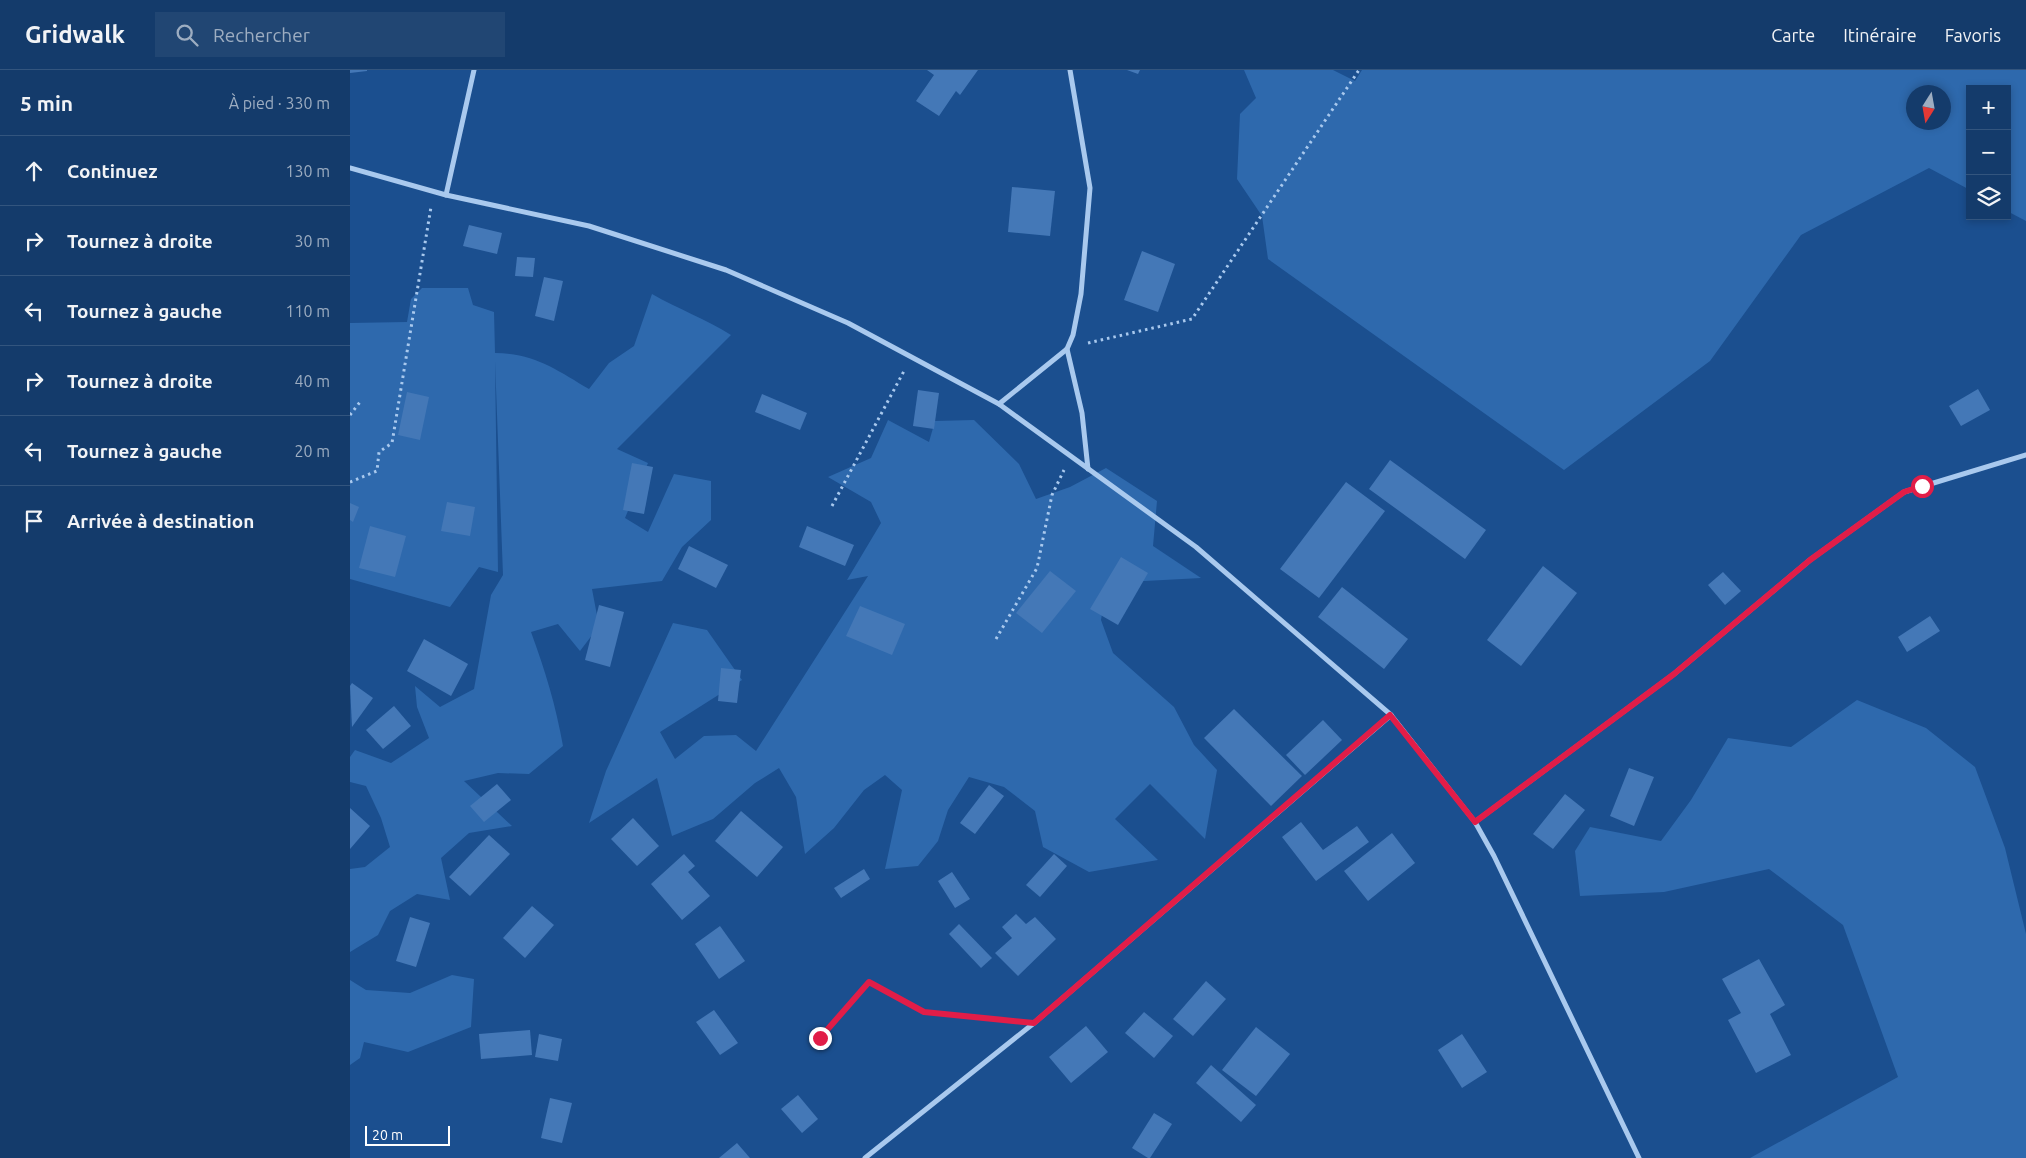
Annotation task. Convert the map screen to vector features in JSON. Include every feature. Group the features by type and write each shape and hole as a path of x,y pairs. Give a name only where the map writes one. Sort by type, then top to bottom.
{"street":[{"path":"446,195 474,70"},
{"path":"999,404 1066,348 1073,335 1080,294 1090,188 1070,70"},
{"path":"350,168 446,195 588,226 726,270 848,323 999,404 1196,547 1390,715 1475,822 1494,856 1639,1158"},
{"path":"1066,348 1082,413 1088,469"},
{"path":"1475,822 1674,674 1810,560 1904,492 2026,455"},
{"path":"865,1158 1034,1023 1390,715"}],"path":[{"path":"1066,348 1192,319 1359,70"},
{"path":"350,482 377,471 379,452 392,443 433,191"},
{"path":"832,506 911,357"},
{"path":"350,415 360,402"},
{"path":"996,639 1037,568 1052,495 1071,456"},
{"path":"820,1038 869,982 924,1012 1034,1023"}],"shaded area":[{"path":"1244,70 1333,70 1355,81 1362,70 2026,70 2026,221 2011,213 2011,85 1966,85 1966,188 1929,168 1801,235 1710,361 1564,470 1268,259 1262,216 1237,179 1240,114 1256,98"},
{"path":"422,288 468,288 473,305 494,312 495,353 533,359 555,369 589,389 609,363 634,346 652,294 731,335 617,449 648,463 625,518 648,532 674,474 711,481 711,520 682,547 662,581 592,589 599,626 580,651 558,624 531,632 550,688 563,746 529,774 498,773 464,781 512,826 469,833 441,858 450,900 417,894 390,911 378,935 350,952 350,869 365,867 390,847 381,818 366,786 350,782 350,757 355,750 391,763 429,738 417,707 415,686 440,707 474,689 491,595 503,575 495,361 498,572 479,567 450,607 350,579 350,323 407,322 411,299"},
{"path":"888,420 929,442 935,421 974,420 1019,464 1036,499 1070,487 1106,468 1157,501 1153,546 1201,578 1107,583 1101,620 1113,653 1174,707 1194,745 1217,770 1205,839 1150,784 1115,819 1158,860 1089,872 1043,847 1035,811 1004,787 969,777 948,810 938,841 918,866 885,869 902,790 885,775 864,790 834,828 805,854 796,797 779,768 755,783 713,819 672,836 657,778 589,823 606,771 673,623 707,630 742,680 660,732 675,759 704,736 736,735 756,751 868,576 847,580 881,523 871,502 828,477 871,458"},
{"path":"1857,700 1926,728 1975,767 2005,848 2026,934 2026,1158 1750,1158 1898,1077 1843,925 1769,869 1664,892 1580,896 1575,851 1590,827 1661,841 1691,800 1728,738 1791,747"},
{"path":"452,975 474,979 471,1027 408,1052 364,1042 360,1058 350,1065 350,980 366,990 410,993"}],"building":[{"path":"350,70 367,70 367,71 350,73"},
{"path":"927,70 978,70 960,95 956,91 939,116 916,101 934,75"},
{"path":"1127,70 1140,70 1138,74"},
{"path":"1012,187 1055,191 1050,236 1008,232"},
{"path":"469,225 502,233 497,254 463,246"},
{"path":"1142,251 1175,264 1158,312 1124,300"},
{"path":"517,257 535,258 533,277 515,276"},
{"path":"544,277 563,281 554,321 535,316"},
{"path":"1978,389 1990,410 1961,426 1949,406"},
{"path":"918,390 939,393 934,429 913,426"},
{"path":"407,392 429,397 420,440 398,435"},
{"path":"762,394 807,413 800,430 755,412"},
{"path":"1390,460 1486,530 1465,559 1369,489"},
{"path":"632,463 653,467 644,514 623,510"},
{"path":"1346,482 1385,511 1319,598 1280,569"},
{"path":"447,502 475,507 470,536 441,531"},
{"path":"350,503 359,507 353,522 350,520"},
{"path":"370,526 406,536 395,577 359,568"},
{"path":"807,526 854,545 845,566 799,547"},
{"path":"689,546 728,565 716,588 678,569"},
{"path":"1121,557 1148,573 1118,625 1090,609"},
{"path":"1543,566 1577,593 1521,666 1487,640"},
{"path":"1050,571 1076,591 1042,633 1016,613"},
{"path":"1723,572 1741,591 1725,605 1708,585"},
{"path":"1342,587 1408,639 1384,669 1318,617"},
{"path":"599,605 624,612 610,667 585,660"},
{"path":"860,606 905,624 892,655 846,636"},
{"path":"1930,616 1940,631 1907,652 1898,637"},
{"path":"424,639 468,664 451,696 407,671"},
{"path":"721,668 741,670 737,703 718,701"},
{"path":"352,683 373,698 352,727 350,686"},
{"path":"394,706 411,726 383,749 366,730"},
{"path":"1234,709 1302,776 1271,806 1204,738"},
{"path":"1323,720 1342,740 1305,775 1286,755"},
{"path":"1629,768 1654,777 1634,826 1610,816"},
{"path":"497,784 511,800 484,822 470,806"},
{"path":"989,785 1004,796 975,834 960,823"},
{"path":"1565,794 1585,810 1553,849 1533,834"},
{"path":"350,808 370,826 350,849"},
{"path":"741,811 783,847 757,877 715,841"},
{"path":"633,818 659,846 637,866 611,839"},
{"path":"1301,822 1323,850 1357,826 1369,842 1316,881 1282,837"},
{"path":"1392,833 1415,863 1368,901 1344,871"},
{"path":"489,835 510,854 470,896 449,877"},
{"path":"684,854 695,866 688,872 710,896 682,920 651,884"},
{"path":"1054,854 1067,866 1040,897 1026,885"},
{"path":"864,869 870,879 841,898 834,888"},
{"path":"952,872 970,899 955,908 938,881"},
{"path":"532,906 554,925 525,958 503,938"},
{"path":"1016,914 1026,924 1035,917 1056,939 1018,976 995,953 1012,938 1002,927"},
{"path":"410,917 430,923 416,967 396,961"},
{"path":"959,924 992,958 981,968 949,934"},
{"path":"720,926 745,961 719,979 695,944"},
{"path":"1759,959 1785,1005 1770,1014 1791,1055 1756,1073 1728,1020 1741,1013 1722,979"},
{"path":"1206,981 1226,999 1193,1036 1173,1019"},
{"path":"714,1010 738,1043 720,1055 696,1022"},
{"path":"1144,1012 1173,1036 1154,1058 1125,1033"},
{"path":"1086,1026 1108,1052 1071,1083 1049,1057"},
{"path":"1256,1027 1290,1054 1256,1096 1222,1070"},
{"path":"530,1030 532,1055 481,1059 479,1034"},
{"path":"539,1034 562,1039 558,1061 535,1057"},
{"path":"1462,1034 1487,1072 1462,1088 1438,1050"},
{"path":"1211,1065 1256,1105 1241,1122 1196,1083"},
{"path":"798,1095 818,1119 802,1133 781,1109"},
{"path":"550,1098 572,1103 562,1143 541,1138"},
{"path":"1154,1113 1172,1124 1150,1158 1148,1158 1132,1148"},
{"path":"737,1143 750,1158 719,1158"}],"route":[{"path":"820,1038 869,982 924,1012 1034,1023 1390,715 1475,822 1674,674 1745,612 1810,560 1904,492 1922,486"}]}
